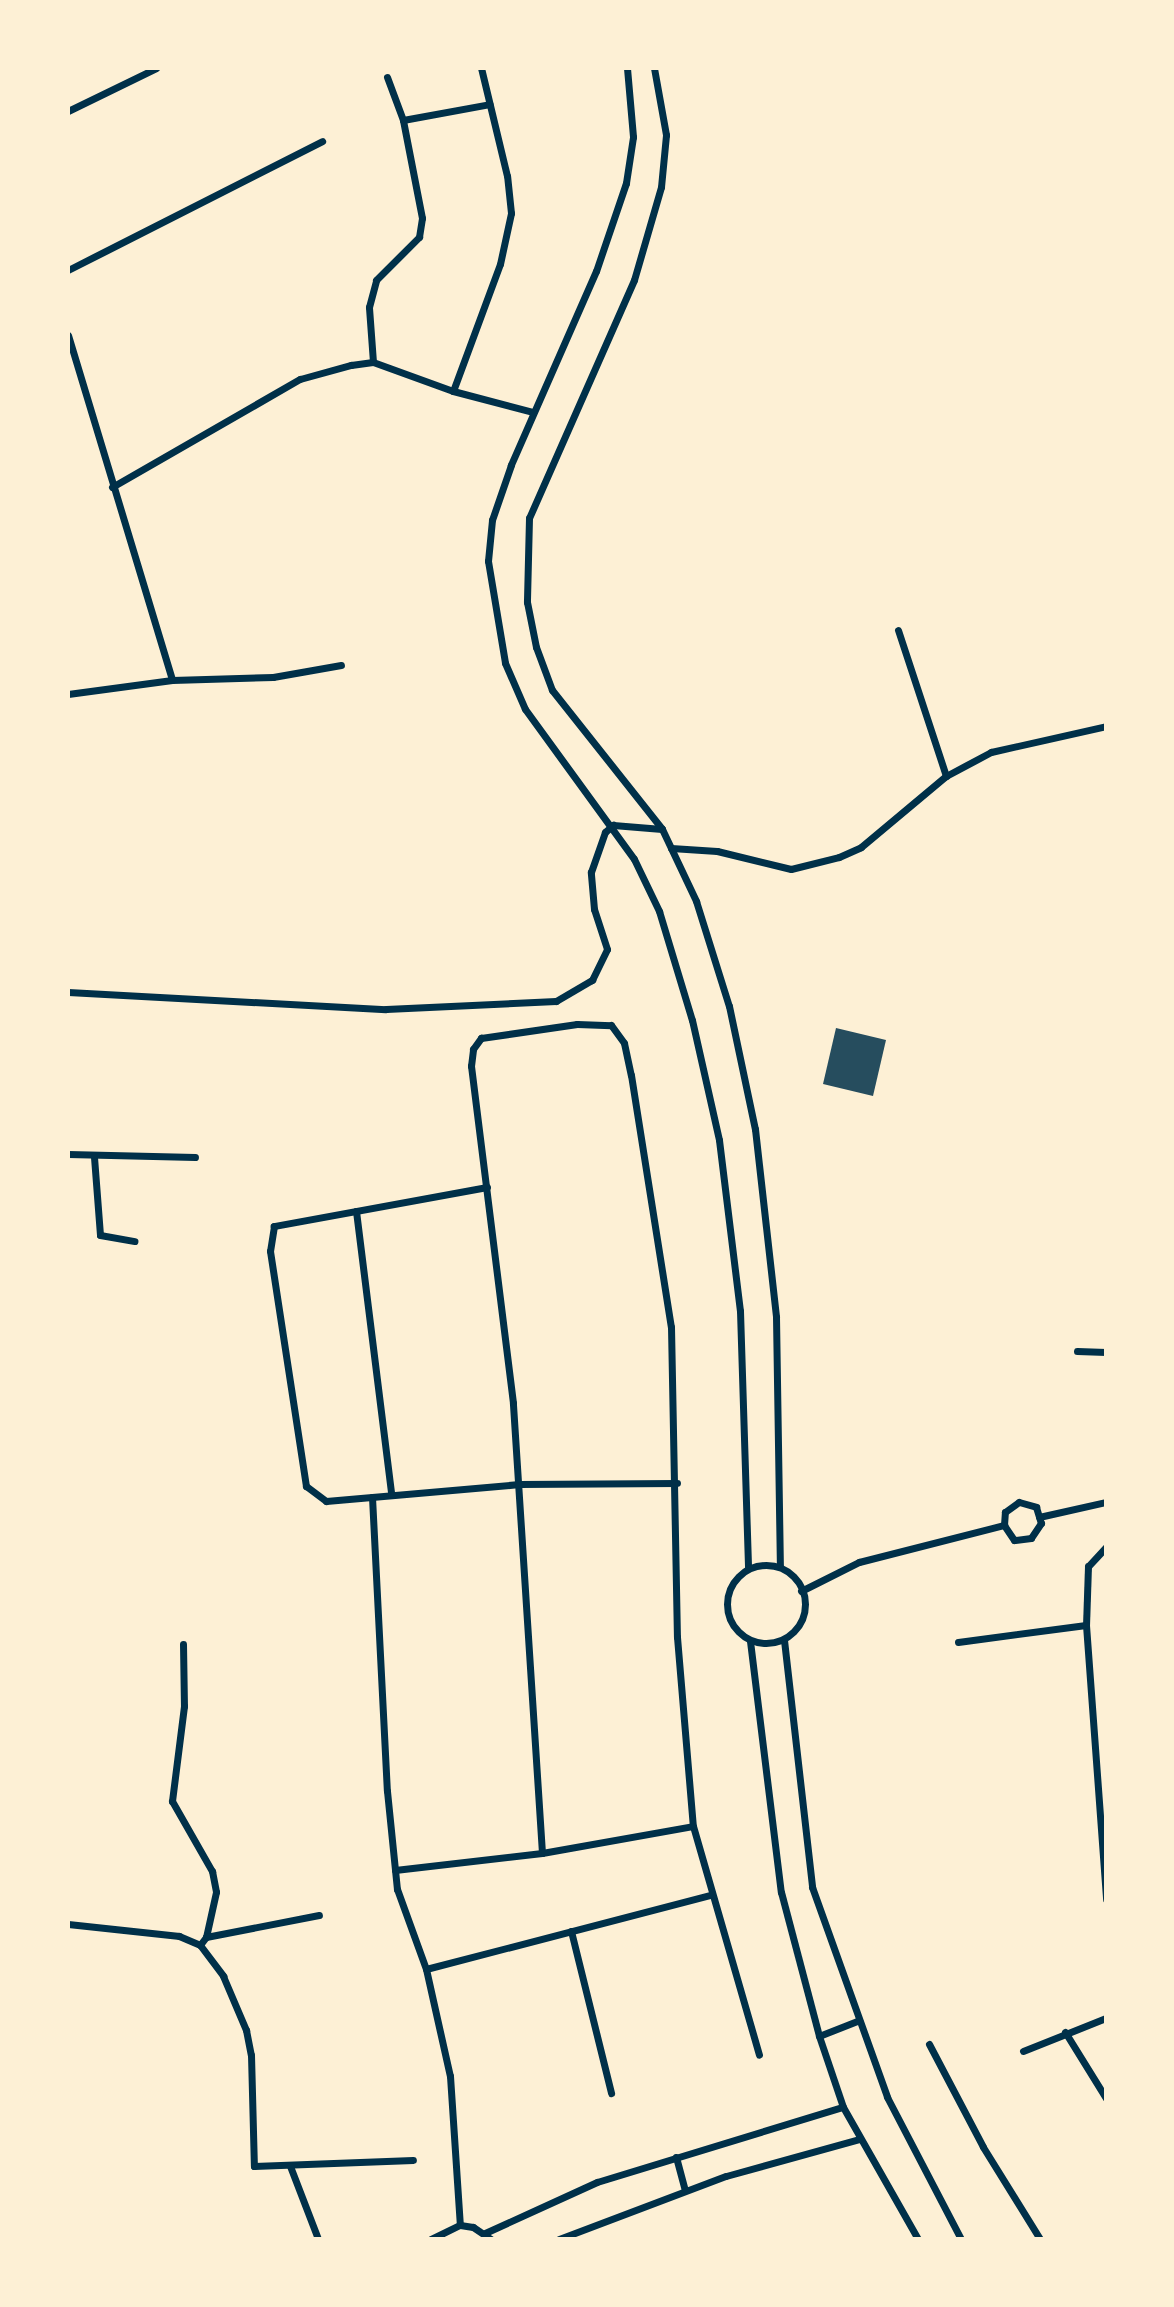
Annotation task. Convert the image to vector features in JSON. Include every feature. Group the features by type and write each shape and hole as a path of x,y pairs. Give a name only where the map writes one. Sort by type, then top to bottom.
{"street":[{"path":"68,111 156,68"},
{"path":"453,391 500,264 511,213 481,68"},
{"path":"627,68 633,137 626,183 596,271 533,412 492,520 488,561 494,616 505,663 525,709 613,825 659,911 692,1020 719,1140 740,1311 748,1568 728,1592 726,1609 731,1624 750,1641 767,1644 784,1640 805,1616 799,1581 780,1567 748,1568"},
{"path":"654,68 666,135 661,187 634,280 529,518 525,553 527,602 536,647 552,690 662,829 696,901 729,1006 755,1129 776,1317 780,1567"},
{"path":"373,362 369,307 376,280 419,237 422,218 403,120 387,77"},
{"path":"403,120 490,104"},
{"path":"68,270 322,141"},
{"path":"68,335 172,680"},
{"path":"112,487 300,379 373,362 453,391 533,412"},
{"path":"898,630 946,776"},
{"path":"68,694 172,680 261,678 341,665"},
{"path":"671,848 717,851 792,869 839,857 861,847 946,776 991,752 1106,726"},
{"path":"613,825 662,829"},
{"path":"68,992 386,1009 556,1001 592,980 604,956 591,872 597,849 613,825"},
{"path":"542,1853 519,1484 499,1264 471,1066 481,1038 577,1024 611,1025 624,1043 631,1075 671,1327 677,1483 677,1637 693,1826 710,1895 759,2055"},
{"path":"68,1154 94,1157 195,1157"},
{"path":"94,1157 100,1235 134,1241"},
{"path":"487,1187 274,1226 270,1251 306,1486 326,1501 519,1484 677,1483"},
{"path":"356,1211 391,1494"},
{"path":"1077,1351 1106,1352"},
{"path":"372,1497 387,1791 397,1889 426,1969 450,2076 460,2225"},
{"path":"1019,1502 1036,1507 1041,1523 1031,1538 1014,1540 1004,1524 1005,1512 1019,1502"},
{"path":"1039,1517 1106,1502"},
{"path":"801,1591 859,1562 1004,1524"},
{"path":"1106,1547 1088,1566 1086,1625 1106,1899"},
{"path":"958,1642 1086,1625"},
{"path":"784,1640 812,1887 857,2021 887,2098 961,2239"},
{"path":"750,1641 781,1892 819,2036 844,2107 859,2139 918,2239"},
{"path":"183,1644 184,1706 172,1801 212,1871 216,1892 206,1937 200,1945"},
{"path":"395,1870 542,1853 693,1826"},
{"path":"426,1969 710,1895"},
{"path":"206,1937 319,1915"},
{"path":"68,1924 179,1936 200,1945 223,1976 246,2031 251,2068 251,2161 259,2169 322,2161 413,2160"},
{"path":"570,1931 611,2093"},
{"path":"1023,2050 1106,2018"},
{"path":"819,2036 857,2021"},
{"path":"1065,2032 1106,2098"},
{"path":"929,2044 984,2147 1040,2239"},
{"path":"431,2239 460,2225 488,2236 551,2200 676,2157 844,2107"},
{"path":"559,2239 685,2190 859,2139"},
{"path":"676,2157 685,2190"},
{"path":"290,2166 318,2239"}],"building":[{"path":"836,1028 886,1040 873,1096 823,1084"}]}
